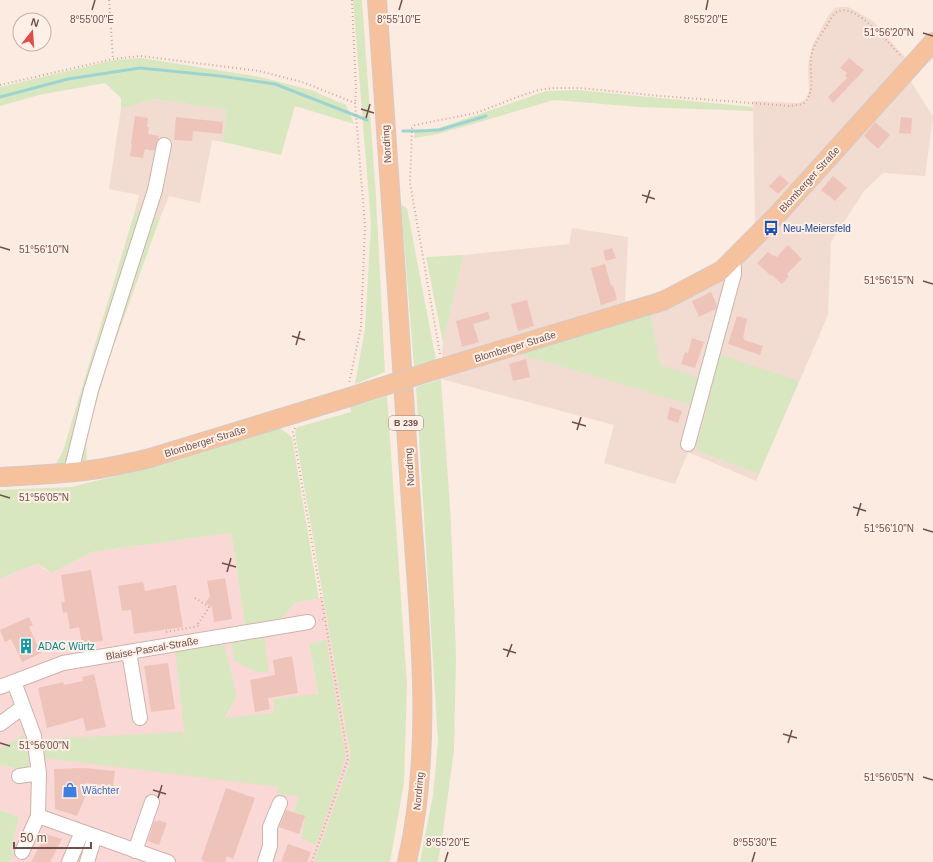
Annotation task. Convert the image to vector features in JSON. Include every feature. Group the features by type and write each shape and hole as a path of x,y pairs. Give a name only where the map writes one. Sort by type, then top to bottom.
{"main road":[{"name":"Nordring","path":"377,0 422,669 422,736 418,795 411,846 407,862"},
{"name":"Blomberger Straße","path":"0,477 98,469 150,458 663,301 708,279 732,262 777,215 933,42"}],"street":[{"path":"71,472 91,390 155,190 164,145"},
{"path":"688,444 734,274 732,262"},
{"name":"Blaise-Pascal-Straße","path":"0,687 63,663 308,622"},
{"path":"129,652 140,718"},
{"path":"14,682 34,736 39,773 38,816 22,852"},
{"path":"0,724 23,707"},
{"path":"19,776 39,773"},
{"path":"135,851 152,802"},
{"path":"265,862 270,846 270,827 280,803"},
{"path":"38,816 168,862"},
{"path":"68,862 82,832"},
{"path":"91,861 95,836"}],"path":[{"path":"109,0 113,59"},
{"path":"350,396 350,380 361,327 365,226 358,122 355,102 356,90 352,0"},
{"path":"442,368 410,182 412,128 415,125 476,113 520,96 539,90 554,88 579,88 790,106 804,104 810,97 812,88 810,73 811,57 815,45 831,18 837,12 842,10 858,15 871,25 902,58"},
{"path":"0,86 113,59 140,56 260,71 305,83 355,102"},
{"path":"297,426 293,432 348,759 312,862"},
{"path":"166,632 199,625 210,607 195,598"},
{"path":"308,622 324,618"}],"shaded area":[{"path":"848,7 873,21 915,69 908,77 933,117 925,176 883,173 864,191 831,242 828,315 756,481 688,452 675,484 604,463 614,425 441,379 443,343 464,255 569,244 572,228 628,237 625,304 706,274 755,226 753,101 799,103 806,99 809,91 808,66 812,46 828,16 835,8"},
{"path":"155,99 228,110 223,142 212,140 200,203 169,196 160,218 135,211 139,195 109,189 121,109"},
{"path":"231,533 245,626 281,619 293,605 298,602 323,598 350,761 314,862 9,862 15,855 11,851 19,817 0,810 0,765 22,770 24,734 0,749 0,579 38,564 52,573 92,552","holes":["325,639 344,743 186,742 237,696 225,719 274,713 274,699 318,695 309,643 316,643"]}],"green space":[{"path":"353,0 362,0 376,197 385,372 355,384 365,329 371,224"},
{"path":"141,58 260,77 311,90 346,105 354,124 295,106 281,155 223,142 227,110 155,99 121,109 121,98 105,83 39,95 0,106 0,87 114,60"},
{"path":"577,90 753,107 753,111 639,107 554,100 438,134 414,138 415,130 439,128 546,91"},
{"path":"401,205 407,208 436,360 414,366"},
{"path":"135,211 160,218 109,359 86,438 87,464 55,466 63,451"},
{"path":"464,255 443,343 426,257"},
{"path":"650,313 660,365 700,378 692,405 516,353"},
{"path":"720,355 799,381 759,474 696,450"},
{"path":"441,379 451,522 456,657 454,750 438,862 420,862 433,795 438,742 416,387"},
{"path":"387,396 407,685 404,783 390,862 314,862 350,761 350,754 295,433 298,427 351,412 350,406"},
{"path":"280,428 292,437 319,599 298,602 293,605 281,619 245,626 231,533 92,552 52,573 38,564 0,579 0,490 71,487 161,465"},
{"path":"264,636 269,672 257,672 234,661 231,643"},
{"path":"326,639 346,756 316,845 301,838 305,816 294,812 299,796 279,794 273,810 270,810 279,787 45,758 42,739 182,732 185,739 175,650 218,643 225,647 237,696 225,718 274,713 274,699 318,694 309,643 316,643"},
{"path":"24,734 30,768 22,770 0,765 0,749"},
{"path":"0,810 19,817 11,851 15,855 9,862 0,862"}],"building":[{"path":"849,58 864,70 833,103 828,97 847,78 845,76 847,73 840,68"},
{"path":"135,116 148,118 148,134 159,136 154,151 145,149 143,158 130,156"},
{"path":"176,117 223,122 222,134 193,131 192,141 174,140"},
{"path":"901,117 912,118 911,134 899,133"},
{"path":"875,122 890,135 878,149 864,136"},
{"path":"780,175 789,183 778,194 769,186"},
{"path":"833,176 847,188 835,201 821,190"},
{"path":"788,245 802,259 787,274 789,276 782,284 757,263 768,252 777,257"},
{"path":"612,248 616,258 606,261 603,251"},
{"path":"605,264 611,286 613,285 617,300 601,305 591,268"},
{"path":"711,292 717,305 716,309 699,317 692,301"},
{"path":"527,300 534,326 518,331 511,304"},
{"path":"488,312 490,319 473,324 479,342 462,347 456,321"},
{"path":"737,316 747,319 743,338 745,339 744,340 763,346 760,355 728,344"},
{"path":"692,338 704,342 695,368 681,364 685,352 688,353"},
{"path":"526,359 530,377 513,381 509,364"},
{"path":"670,407 682,411 678,423 667,419"},
{"path":"91,570 103,641 82,644 79,627 70,629 67,612 63,613 61,602 65,602 61,575"},
{"path":"225,578 232,619 214,622 212,607 205,603 210,596 207,581"},
{"path":"143,582 145,591 176,585 183,627 134,634 131,610 122,611 118,586"},
{"path":"29,617 33,625 29,627 41,653 22,662 11,639 5,642 0,630"},
{"path":"292,656 298,693 268,698 270,709 255,712 250,680 275,675 273,660"},
{"path":"168,663 175,709 151,712 144,666"},
{"path":"94,674 106,727 86,731 83,718 47,728 38,688 63,682 64,685 83,681 82,677"},
{"name":"Wächter","path":"84,768 115,771 113,786 85,783 85,797 77,816 55,809 54,769"},
{"path":"226,788 255,798 233,859 227,856 225,862 206,862 201,860"},
{"path":"286,810 305,816 299,834 279,827"},
{"path":"158,820 167,823 159,845 148,841 154,821 157,822"},
{"path":"46,834 62,839 50,862 31,862"},
{"path":"288,844 311,852 307,862 281,862"}],"waterway":[{"path":"0,97 68,79 140,68 220,76 275,84 367,120"},
{"path":"403,131 439,130 486,116"}],"place":[{"name":"Neu-Meiersfeld","path":"771,228"},
{"name":"ADAC Würtz","path":"26,646"},
{"name":"Wächter","path":"70,790"}]}
